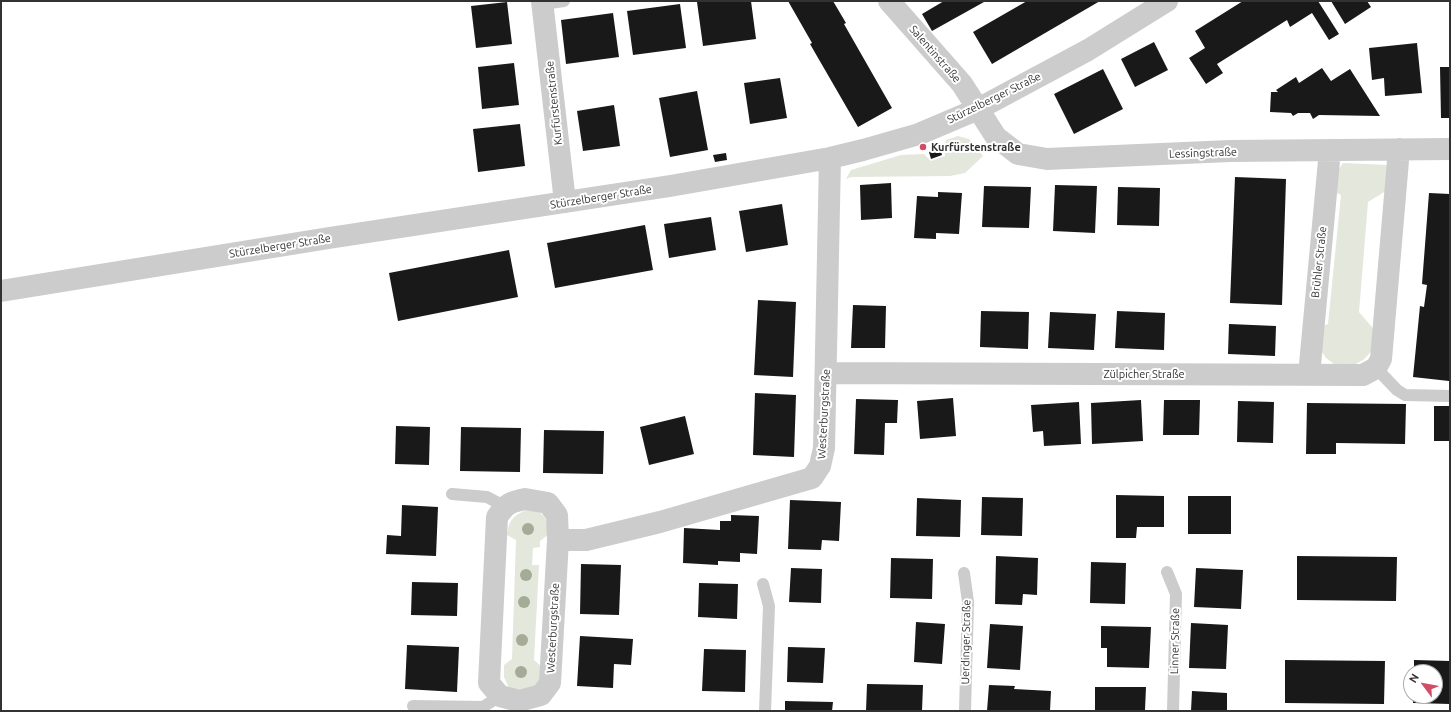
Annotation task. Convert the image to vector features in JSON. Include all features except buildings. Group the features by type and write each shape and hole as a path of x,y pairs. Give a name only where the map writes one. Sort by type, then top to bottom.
{"street":[{"name":"Salentinstraße","path":"889,1 962,84 978,109"},
{"name":"Stürzelberger Straße","path":"1,291 670,186 830,158 919,134 978,109 1088,50 1167,1"},
{"name":"Kurfürstenstraße","path":"542,3 565,202"},
{"name":"Lessingstraße","path":"978,109 996,137 1018,154 1047,159 1230,152 1450,149"},
{"path":"1376,368 1381,359 1399,149"},
{"name":"Brühler Straße","path":"1308,375 1330,150"},
{"name":"Westerburgstraße","path":"558,540 586,540 653,524 812,478 820,466 824,448 830,158"},
{"name":"Zülpicher Straße","path":"826,373 1363,375 1376,368"},
{"name":"Westerburgstraße","path":"500,696 519,701 541,695 550,683 558,540 557,515 548,503 526,499 512,502 504,506"},
{"path":"500,696 489,683 497,517 504,506"}],"lane":[{"name":"Kurfürstenstraße","path":"542,3 564,1"},
{"path":"1376,368 1405,395 1450,396"},
{"path":"452,494 487,497 504,506"},
{"name":"Linner Straße","path":"1167,572 1176,594 1173,711"},
{"name":"Uerdinger Straße","path":"964,573 968,602 965,711"},
{"path":"763,584 769,606 766,711"},
{"path":"413,706 483,707 500,696"}],"shaded area":[{"path":"958,136 969,139 983,156 965,173 950,176 851,177 846,179 851,170 901,155 924,154 931,161 945,156 944,147 946,140"},
{"path":"1343,163 1388,165 1389,189 1368,202 1359,312 1377,333 1376,343 1370,353 1363,360 1354,365 1334,364 1326,358 1319,348 1321,327 1328,324 1341,195 1335,192 1337,172"},
{"path":"526,510 537,512 544,516 549,534 540,541 540,547 533,548 532,565 539,565 534,660 543,668 542,676 529,692 509,688 504,677 504,665 512,659 516,540 507,535 512,519"}],"place":[{"name":"Kurfürstenstraße","path":"923,147"}]}
